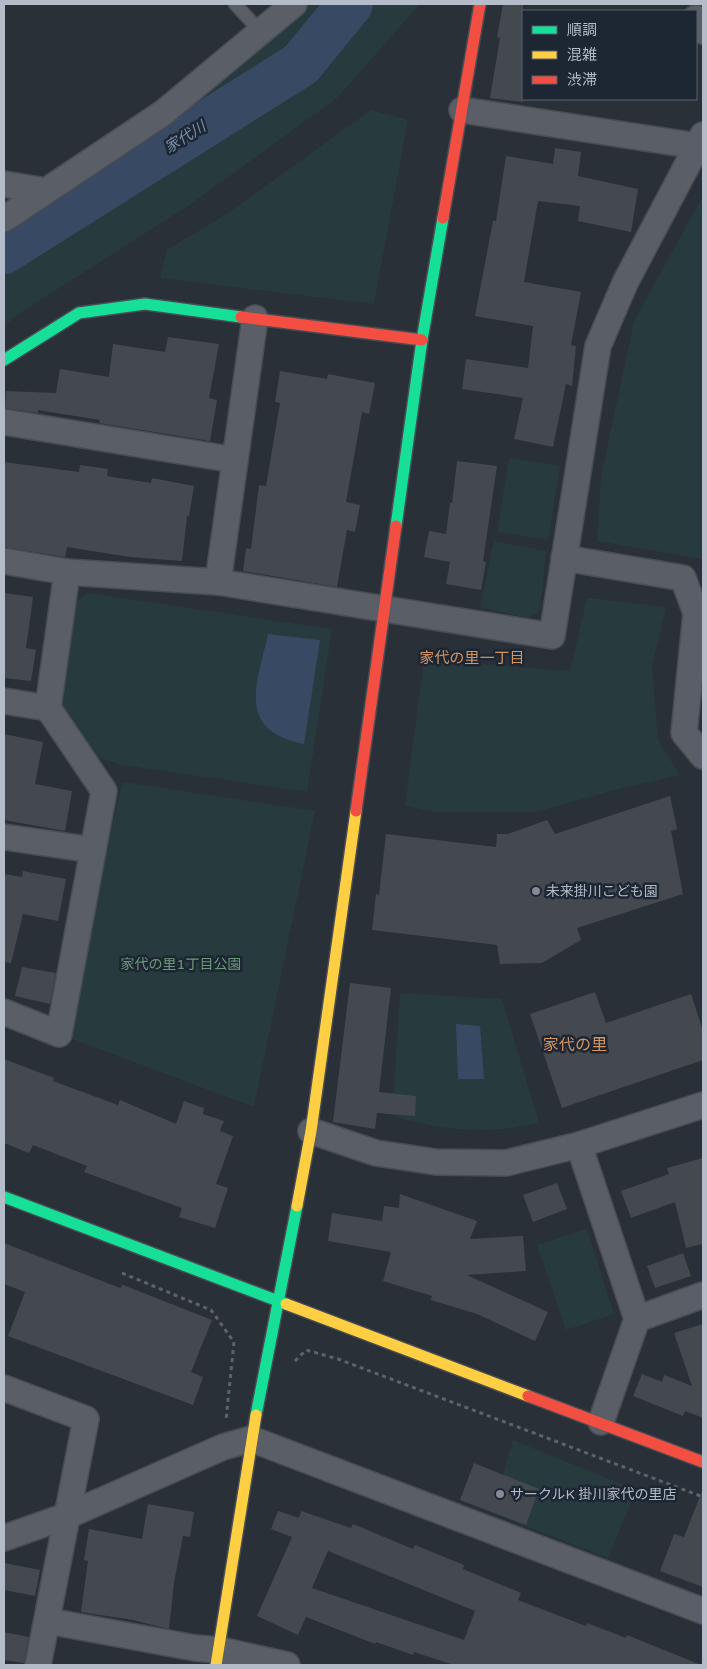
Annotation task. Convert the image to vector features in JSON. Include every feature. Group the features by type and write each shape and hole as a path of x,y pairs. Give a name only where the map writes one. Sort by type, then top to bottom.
{"street":[{"path":"4,219 162,113 294,4"},
{"path":"218,1657 251,1439 280,1301 311,1131 422,340 480,4"},
{"path":"697,20 703,31"},
{"path":"4,561 67,572 218,582 385,611 552,636 598,346 625,283 700,141 462,110"},
{"path":"4,184 46,191"},
{"path":"4,360 78,313 145,304 422,340"},
{"path":"218,582 255,318"},
{"path":"4,422 235,460"},
{"path":"564,558 683,578 696,613 684,733 703,756"},
{"path":"4,1012 59,1034 104,791 48,708 67,572"},
{"path":"4,701 48,708"},
{"path":"4,837 93,850"},
{"path":"311,1131 376,1154 436,1162 506,1163 579,1145 703,1105"},
{"path":"579,1145 638,1319 601,1422"},
{"path":"4,1197 703,1462"},
{"path":"638,1319 703,1295"},
{"path":"4,1388 86,1419 69,1514 38,1665"},
{"path":"4,1538 69,1514 223,1447 251,1439 703,1611"},
{"path":"48,1621 195,1648 218,1657 287,1665"}],"lane":[{"path":"235,4 261,32"}],"path":[{"path":"121,1272 211,1310 234,1342 223,1447"},
{"path":"289,1366 306,1350 338,1359 703,1497"}],"green space":[{"path":"301,4 420,4 337,98 191,204 20,313 4,326 4,216"},
{"path":"371,110 408,120 374,304 160,278 167,250 231,211"},
{"path":"703,196 703,559 597,541 601,477 634,321"},
{"path":"509,458 560,466 548,540 497,532"},
{"path":"494,541 546,551 540,610 528,618 480,607"},
{"path":"87,593 332,629 307,792 122,765 96,757 69,720 59,701 75,603"},
{"path":"587,598 666,607 652,667 658,740 680,775 615,790 536,812 434,812 405,806 424,660 570,671"},
{"name":"家代の里1丁目公園","path":"123,782 315,811 254,1107 59,1034"},
{"path":"400,993 502,999 539,1123 500,1129 465,1130 430,1125 392,1116"},
{"path":"587,1229 614,1314 566,1330 537,1245"},
{"path":"513,1440 636,1490 608,1558 492,1513"}],"water":[{"path":"268,634 320,640 304,744 282,737 268,728 259,716 256,702 256,687"},
{"path":"456,1024 480,1026 484,1079 458,1079"}],"building":[{"path":"503,4 523,4 523,102 490,98 500,38 497,37"},
{"path":"555,148 581,152 578,176 638,189 631,232 578,221 580,206 538,201 524,282 581,292 571,345 576,346 572,386 566,384 553,447 514,439 523,398 462,389 466,359 528,368 533,326 475,316 493,221 496,221 506,156 553,164"},
{"path":"168,337 219,344 209,398 217,400 210,441 99,423 100,420 38,410 38,413 5,408 6,391 56,393 60,369 109,377 113,344 165,352"},
{"path":"280,371 327,379 328,374 375,383 369,414 362,412 346,502 360,505 355,532 347,530 337,587 243,571 246,548 251,549 259,485 266,486 280,403 275,402"},
{"path":"457,461 497,466 483,561 486,562 481,590 446,584 450,562 424,557 429,531 446,534"},
{"path":"4,462 79,472 80,465 108,469 107,476 151,483 152,478 194,486 189,516 187,516 182,561 130,557 67,547 65,557 4,547"},
{"path":"4,593 33,597 26,648 36,650 31,681 4,678"},
{"path":"4,734 43,742 35,784 72,791 65,831 4,820"},
{"path":"670,796 677,829 671,831 683,894 577,928 581,940 542,963 500,964 497,945 372,930 376,894 379,895 386,834 496,847 497,834 508,834 547,820 555,834"},
{"path":"23,871 66,879 58,921 23,914 11,963 4,962 4,874 22,877"},
{"path":"22,967 56,973 50,1004 15,996"},
{"path":"350,983 391,988 379,1092 416,1096 415,1116 377,1113 375,1129 333,1122"},
{"path":"595,992 606,1023 691,994 703,1031 703,1060 562,1108 530,1014"},
{"path":"4,1059 54,1078 53,1081 118,1105 120,1100 176,1124 184,1101 204,1108 203,1114 224,1121 220,1131 233,1136 216,1184 228,1188 215,1228 179,1217 182,1208 84,1172 87,1166 33,1145 29,1153 4,1143"},
{"path":"703,1158 703,1244 686,1248 675,1202 631,1218 621,1191 669,1174 667,1168"},
{"path":"557,1183 567,1209 533,1222 523,1195"},
{"path":"400,1194 477,1221 470,1239 523,1236 526,1271 467,1275 548,1312 535,1341 477,1314 431,1300 432,1296 383,1281 391,1252 328,1241 332,1213 382,1221 384,1206 399,1208"},
{"path":"4,1243 120,1288 123,1285 212,1320 191,1372 203,1377 193,1405 8,1336 25,1292 4,1284"},
{"path":"683,1253 691,1276 655,1288 647,1266"},
{"path":"703,1324 703,1418 685,1411 683,1416 633,1396 642,1374 662,1382 664,1375 692,1386 674,1333"},
{"name":"サークルK 掛川家代の里店","path":"474,1463 539,1489 526,1525 460,1500"},
{"path":"702,1491 703,1587 660,1571 674,1534 684,1537"},
{"path":"148,1504 194,1512 190,1537 183,1536 174,1583 169,1629 133,1620 81,1612 88,1561 84,1560 89,1529 142,1539"},
{"path":"278,1511 299,1518 301,1511 351,1528 353,1524 413,1549 415,1545 464,1565 463,1569 521,1593 518,1600 586,1626 587,1623 626,1638 627,1635 701,1665 454,1665 414,1652 413,1655 376,1642 375,1644 306,1617 298,1635 257,1616 292,1537 271,1529","holes":["328,1551 475,1611 464,1640 312,1588"]},
{"path":"4,1563 40,1570 35,1596 4,1590"},
{"path":"4,1632 29,1637 24,1663 4,1660"}],"waterway":[{"name":"家代川","path":"4,251 301,64 350,4"}],"traffic: fast":[{"path":"396,526 422,340 443,218"},
{"path":"4,360 79,313 145,304 241,317"},
{"path":"4,1197 286,1304"},
{"path":"256,1415 297,1206"}],"traffic: slow":[{"path":"297,1206 311,1131 356,811"},
{"path":"286,1304 528,1396"},
{"path":"216,1665 256,1415"}],"traffic: jam":[{"path":"443,218 480,4"},
{"path":"241,317 422,340"},
{"path":"356,811 396,526"},
{"path":"528,1396 703,1462"}],"place":[{"name":"未来掛川こども園","path":"536,891"},
{"name":"サークルK 掛川家代の里店","path":"500,1494"}],"district":[{"name":"家代の里一丁目","path":"472,658"},
{"name":"家代の里","path":"575,1045"}]}
